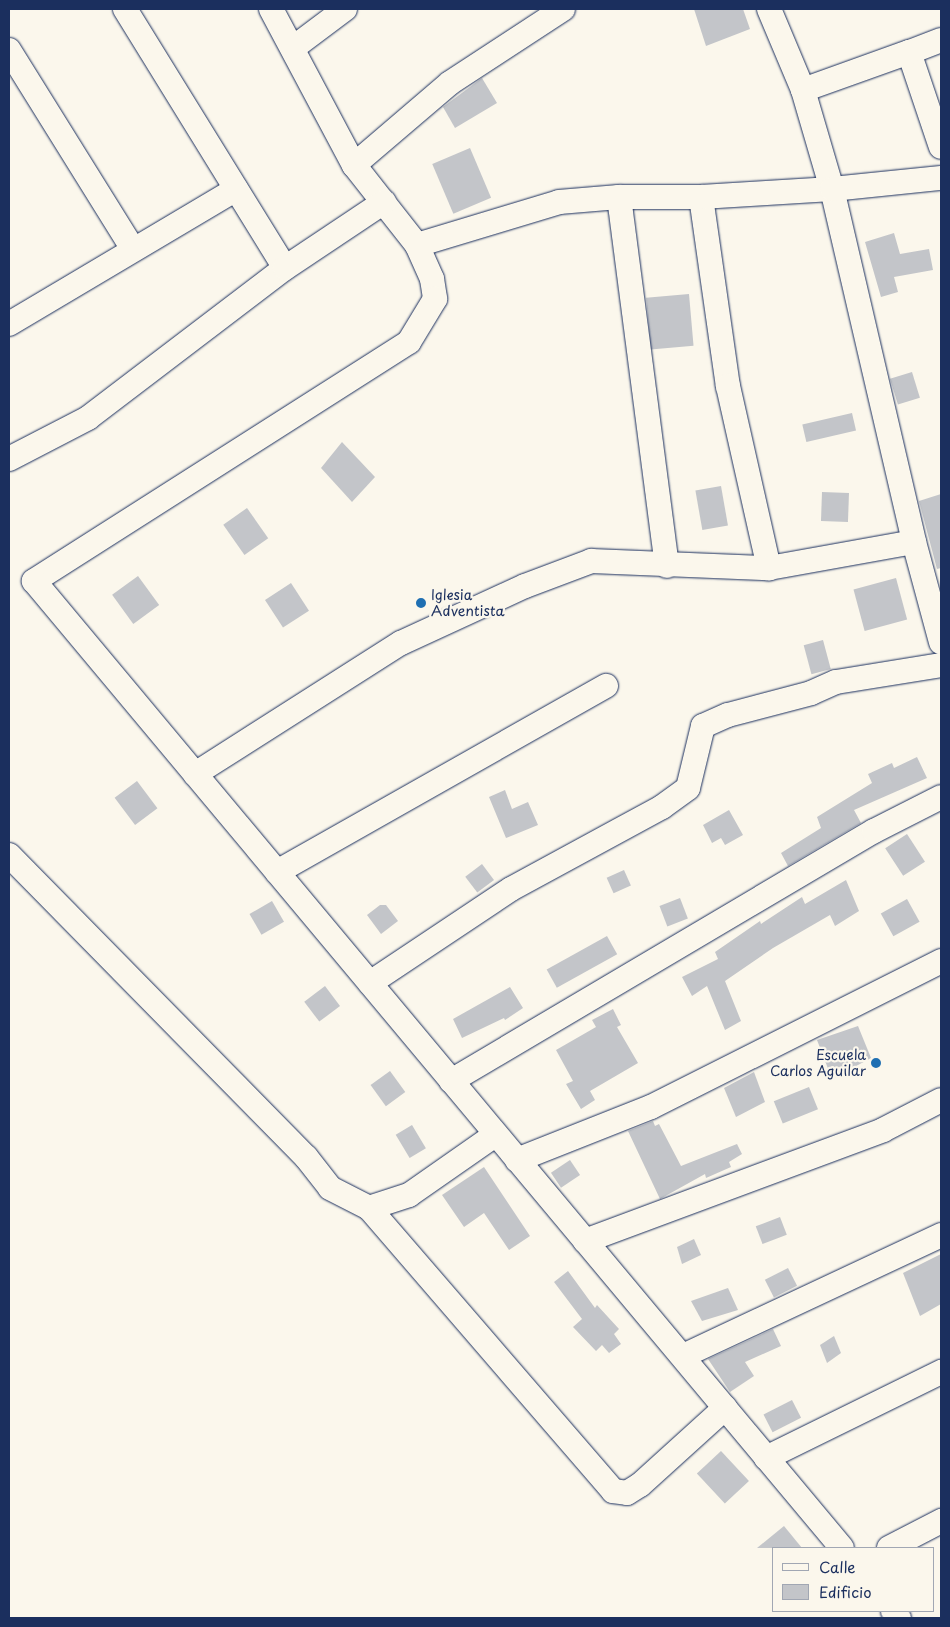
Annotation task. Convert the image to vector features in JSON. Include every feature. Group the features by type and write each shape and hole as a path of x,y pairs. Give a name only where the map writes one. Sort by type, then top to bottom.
{"street":[{"path":"125,9 285,268"},
{"path":"272,9 354,164 417,245 432,279 435,299 409,342 34,581 841,1547"},
{"path":"293,48 345,9"},
{"path":"354,164 450,83 563,9"},
{"path":"769,9 803,90 832,189 914,542 941,642"},
{"path":"803,90 941,40"},
{"path":"9,50 133,249"},
{"path":"908,52 941,147"},
{"path":"417,245 559,202 619,196 701,197 832,189 941,178"},
{"path":"9,324 92,278 133,249 236,189"},
{"path":"619,196 667,566"},
{"path":"701,197 728,386 769,568"},
{"path":"9,459 88,418 285,268 384,202"},
{"path":"195,774 401,643 525,586 591,561 667,566 769,568 914,542"},
{"path":"370,983 511,889 662,807 688,788 703,726 728,715 811,693 836,682 941,665"},
{"path":"277,872 606,686"},
{"path":"451,1081 874,831 941,797"},
{"path":"9,855 299,1150 330,1188 369,1208 613,1491 627,1493 640,1485 725,1408"},
{"path":"517,1160 651,1107 941,961"},
{"path":"585,1241 883,1130 941,1100"},
{"path":"369,1208 409,1195 495,1135"},
{"path":"683,1356 941,1235"},
{"path":"766,1458 941,1372"},
{"path":"891,1547 941,1521"}],"building":[{"path":"694,9 743,9 750,29 706,46"},
{"path":"482,78 497,103 455,128 443,107"},
{"path":"470,148 491,198 453,214 432,164"},
{"path":"894,233 900,254 929,249 933,270 894,277 898,292 881,297 865,242"},
{"path":"689,294 694,346 651,350 646,298"},
{"path":"912,372 920,398 898,405 890,379"},
{"path":"852,413 856,431 806,442 802,424"},
{"path":"342,442 375,477 352,502 321,468"},
{"path":"721,486 728,525 702,530 695,491"},
{"path":"822,492 849,493 848,522 821,521"},
{"path":"941,494 941,568 937,569 919,501"},
{"path":"247,508 268,538 244,555 223,525"},
{"path":"138,576 159,605 133,624 112,595"},
{"path":"896,578 907,620 865,631 853,589"},
{"path":"291,583 309,611 283,628 265,600"},
{"path":"823,640 831,669 811,674 804,645"},
{"path":"917,757 927,778 854,810 861,823 788,866 781,853 821,828 817,817 872,783 868,774 892,763 894,768"},
{"path":"137,781 157,808 135,825 115,798"},
{"path":"505,790 512,809 528,802 538,825 506,838 489,797"},
{"path":"729,810 743,835 725,845 721,838 712,843 703,825"},
{"path":"907,834 925,862 903,876 885,848"},
{"path":"482,864 494,880 477,893 465,877"},
{"path":"624,870 631,886 614,893 607,878"},
{"path":"846,880 859,911 835,926 830,915 773,948 725,981 741,1021 725,1030 707,986 692,996 682,977 718,959 715,952 760,921 761,924 802,897 805,904"},
{"path":"680,898 688,919 667,926 659,906"},
{"path":"907,899 920,922 893,936 881,914"},
{"path":"272,901 284,922 261,935 249,914"},
{"path":"380,905 386,905 398,921 381,934 367,915"},
{"path":"607,936 617,954 557,988 547,969"},
{"path":"325,986 340,1006 319,1022 304,1002"},
{"path":"510,987 523,1008 505,1020 504,1018 462,1038 453,1019"},
{"path":"613,1009 621,1025 617,1027 638,1063 590,1091 595,1100 581,1109 566,1084 573,1081 556,1050 596,1027 592,1020"},
{"path":"858,1026 871,1058 832,1079 817,1040"},
{"path":"390,1071 405,1092 386,1106 371,1085"},
{"path":"754,1072 765,1102 736,1117 724,1088"},
{"path":"809,1087 818,1109 783,1123 774,1101"},
{"path":"653,1121 655,1126 659,1124 681,1166 737,1144 742,1154 729,1162 731,1167 706,1178 705,1174 660,1199 628,1131"},
{"path":"412,1125 426,1148 410,1158 396,1135"},
{"path":"570,1160 580,1175 561,1188 551,1173"},
{"path":"484,1167 530,1236 509,1250 484,1213 464,1227 442,1195"},
{"path":"780,1217 787,1235 763,1244 756,1226"},
{"path":"694,1239 701,1255 682,1264 677,1247"},
{"path":"941,1254 941,1304 920,1316 903,1273"},
{"path":"788,1268 797,1286 774,1298 765,1280"},
{"path":"568,1271 595,1308 597,1305 619,1329 614,1334 621,1344 609,1353 602,1345 596,1351 573,1327 582,1319 554,1282"},
{"path":"728,1288 738,1310 702,1321 691,1301"},
{"path":"773,1329 781,1346 745,1362 754,1376 730,1392 708,1359"},
{"path":"834,1336 841,1353 827,1363 820,1345"},
{"path":"792,1400 801,1418 773,1432 763,1415"},
{"path":"721,1451 749,1481 725,1503 697,1474"},
{"path":"784,1526 801,1547 772,1547 757,1548"}],"place":[{"name":"Iglesia Adventista","path":"421,603"},
{"name":"Escuela Carlos Aguilar","path":"876,1063"}]}
